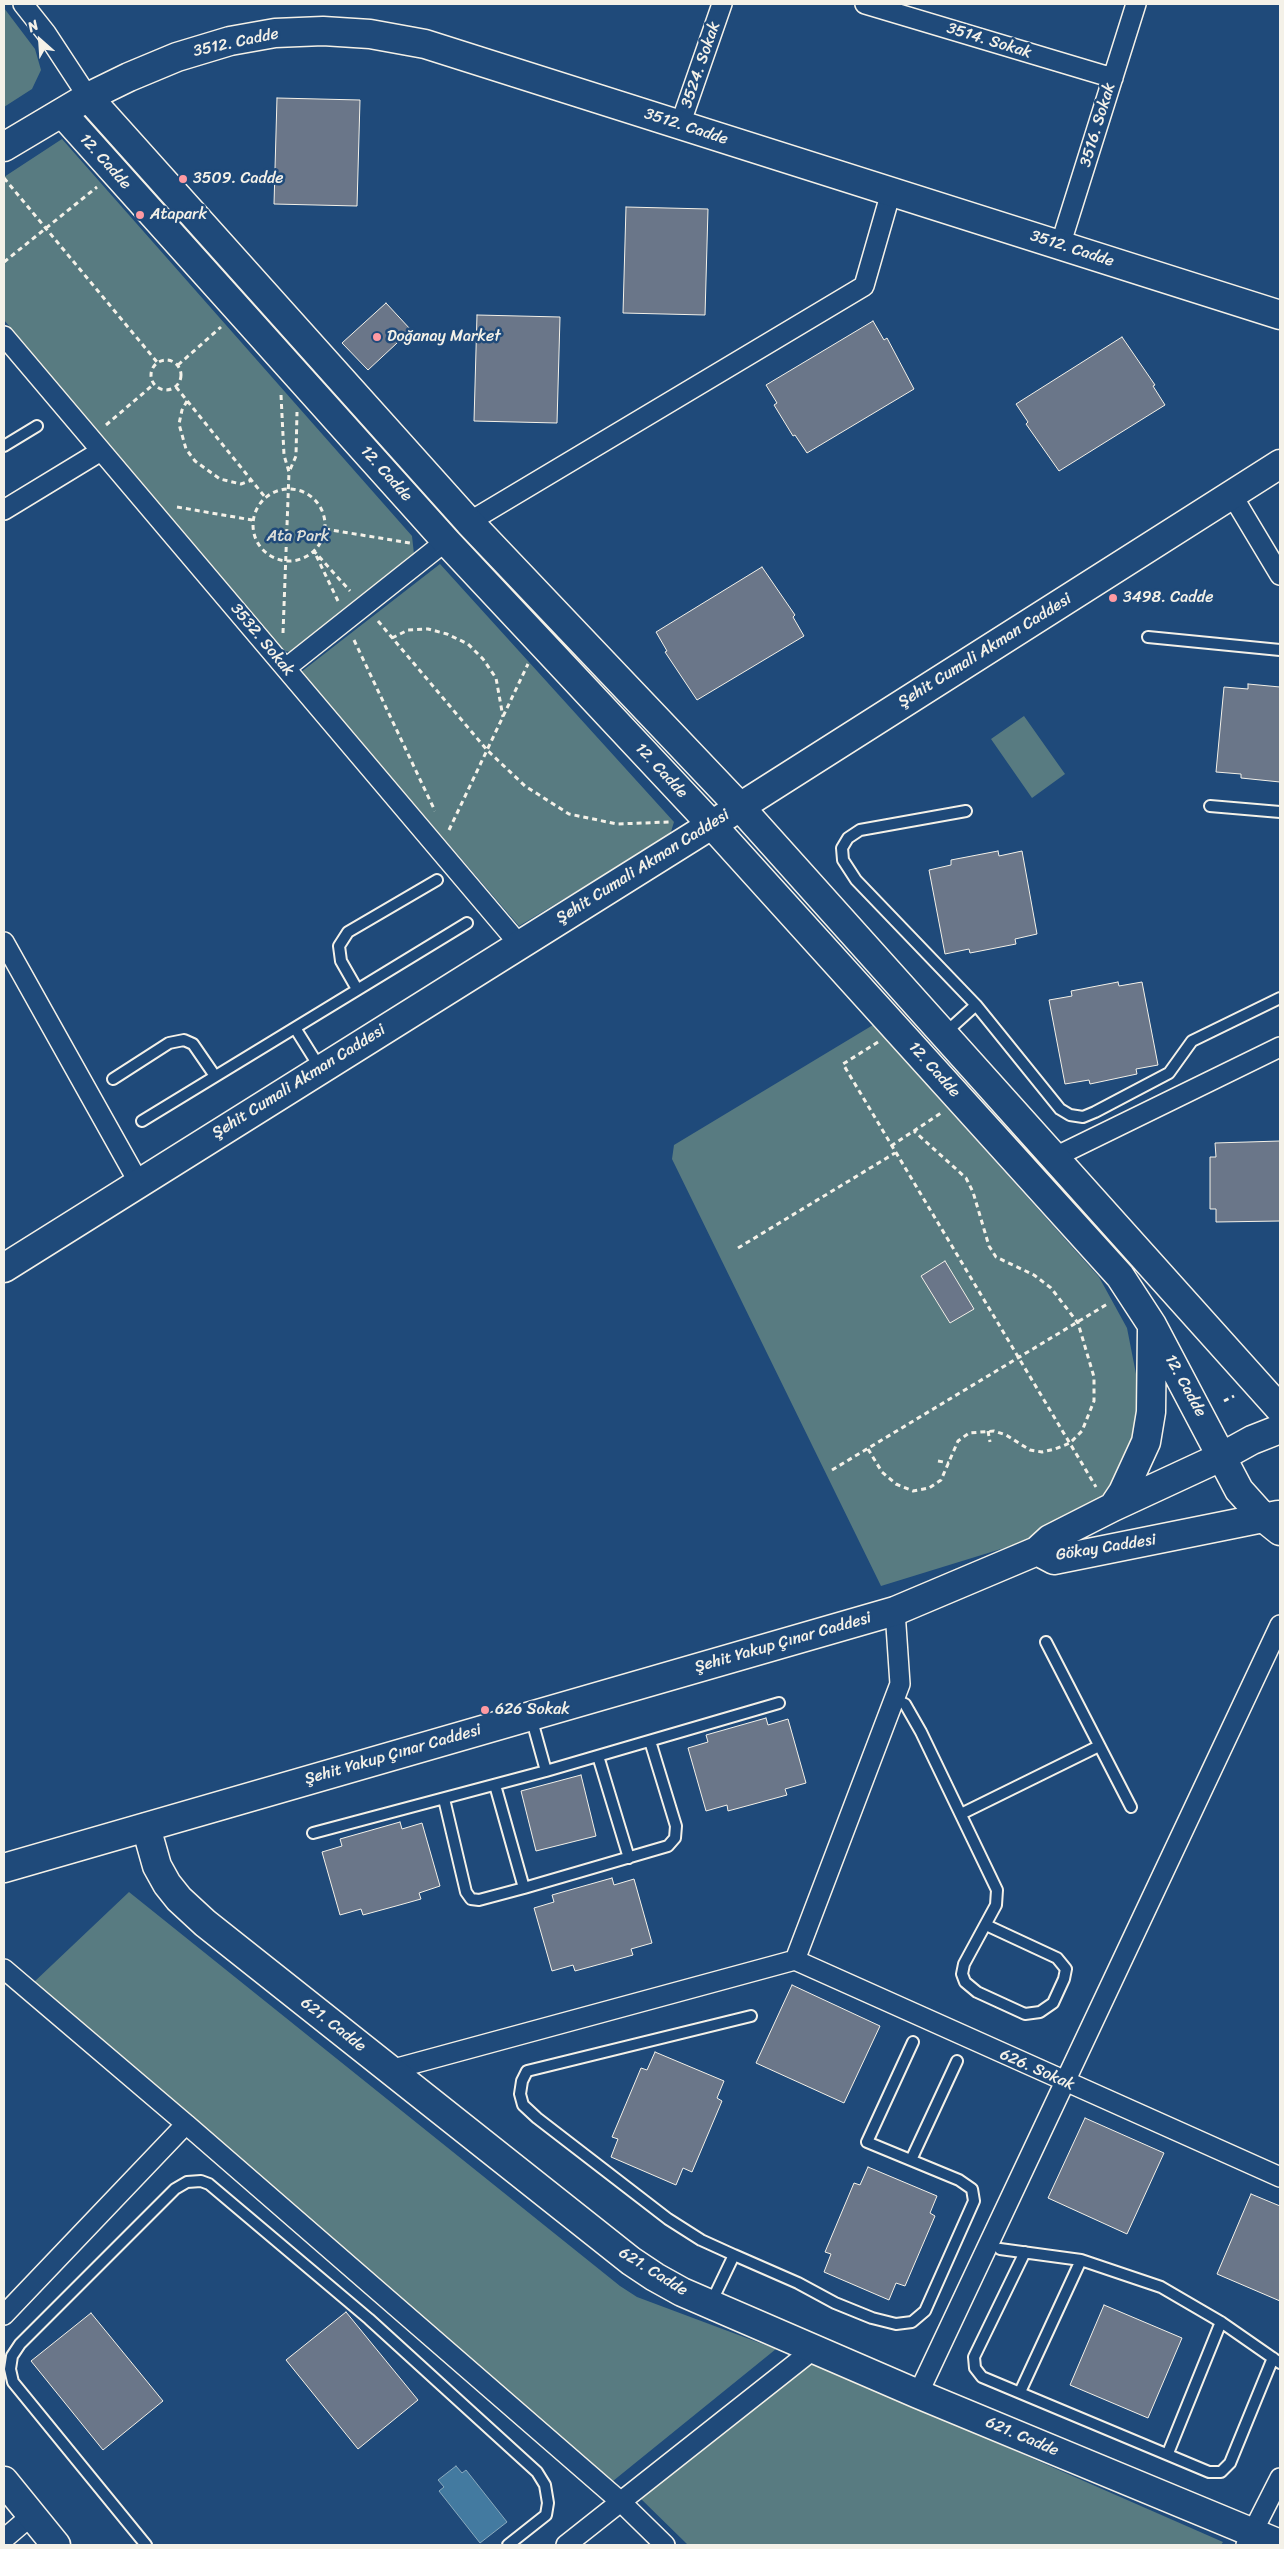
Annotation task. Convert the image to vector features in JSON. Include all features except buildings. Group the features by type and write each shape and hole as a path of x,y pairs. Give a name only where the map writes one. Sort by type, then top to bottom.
{"main road":[{"name":"3512. Cadde","path":"4,147 88,97 169,60 221,44 276,32 323,31 370,34 425,44 1280,315"},
{"name":"12. Cadde","path":"88,97 469,522 740,807 1280,1409"},
{"name":"12. Cadde","path":"62,113 446,541 711,824 1120,1276 1152,1325 1223,1456 1239,1490 1275,1522"},
{"name":"Şehit Cumali Akman Caddesi","path":"4,1268 740,807 1280,464"},
{"path":"1106,1500 1123,1492 1146,1442 1151,1412 1152,1325"},
{"name":"Gökay Caddesi","path":"1275,1522 1054,1560 1037,1551 1050,1539 1106,1500 1223,1456 1252,1440 1280,1429"},
{"name":"Şehit Yakup Çınar Caddesi","path":"4,1868 895,1611 1037,1551"},
{"name":"621. Cadde","path":"146,1827 157,1866 179,1899 205,1923 631,2261 675,2288 814,2349 1250,2539 1280,2544"},
{"path":"4,2480 56,2545"}],"street":[{"path":"23,4 46,33 88,97"},
{"name":"3524. Sokak","path":"680,125 722,4"},
{"name":"3514. Sokak","path":"865,4 1113,78"},
{"name":"3516. Sokak","path":"1060,246 1136,4"},
{"path":"469,522 864,286 891,192"},
{"name":"3532. Sokak","path":"4,336 519,944"},
{"path":"4,510 96,445"},
{"path":"1232,494 1280,576"},
{"path":"286,668 446,541"},
{"path":"4,942 139,1184"},
{"path":"1053,1158 1280,1047"},
{"path":"390,2070 795,1960 901,1680 895,1611"},
{"path":"918,2394 1280,1625"},
{"name":"626. Sokak","path":"795,1960 1065,2083 1280,2177"},
{"path":"4,1969 186,2124 621,2502 665,2545"},
{"path":"4,2315 186,2124"},
{"path":"566,2545 814,2349"},
{"path":"1250,2539 1280,2478"},
{"path":"4,2539 32,2515"}],"lane":[{"path":"4,446 37,426"},
{"path":"1148,637 1280,650"},
{"path":"1210,806 1280,812"},
{"path":"966,811 860,830 848,838 842,848 844,860 856,880 976,1005 1060,1109 1070,1115 1083,1117 1170,1073 1192,1041 1280,998"},
{"path":"357,989 341,961 338,946 348,932 437,880"},
{"path":"142,1120 467,923"},
{"path":"943,1035 976,1005"},
{"path":"295,1028 321,1069"},
{"path":"113,1079 169,1043 184,1040 193,1044 215,1076"},
{"path":"1046,1642 1131,1807"},
{"path":"894,1699 905,1704 921,1732 997,1890 996,1905 964,1964 962,1974 965,1982 977,1992 1025,2014 1040,2012 1053,2004 1064,1979 1066,1969 1056,1958 986,1925"},
{"path":"313,1833 546,1771 779,1703"},
{"path":"530,1716 546,1771"},
{"path":"444,1799 466,1892 470,1899 479,1900 524,1888 668,1846 675,1838 676,1826 650,1741"},
{"path":"961,1814 1099,1746"},
{"path":"598,1756 629,1858"},
{"path":"495,1785 524,1888"},
{"path":"751,2016 527,2071 522,2081 520,2094 523,2105 537,2118 668,2219 702,2240 798,2283 835,2303 872,2318 896,2324 912,2322 925,2311 974,2201 972,2189 959,2180 867,2142 913,2042"},
{"path":"911,2160 957,2061"},
{"path":"146,2545 13,2382 10,2368 12,2356 20,2344 175,2189 187,2182 201,2181 209,2184 369,2318 537,2472 545,2485 548,2503 546,2515 508,2545"},
{"path":"1000,2250 1025,2252 1081,2260 1160,2287 1222,2322 1276,2360 1230,2463 1221,2472 1209,2472 1168,2453 982,2377 975,2368 974,2357 1025,2252"},
{"path":"711,2304 734,2255"},
{"path":"1020,2392 1081,2260"},
{"path":"1168,2453 1222,2322"}],"path":[{"path":"4,178 157,362"},
{"path":"4,262 104,182"},
{"path":"178,365 226,323"},
{"path":"169,360 178,365 181,379 176,387 166,390 154,384 151,373 157,362 169,360"},
{"path":"96,445 154,384"},
{"path":"176,387 265,497"},
{"path":"281,393 284,455 289,472 283,636"},
{"path":"187,401 182,410 179,424 186,449 195,461 207,472 220,479 241,484 252,480"},
{"path":"289,472 296,456 298,404"},
{"path":"289,489 306,493 315,500 322,509 325,529 320,543 314,551 304,558 287,561 271,557 262,550 256,541 252,520 256,508 265,497 272,492 289,489"},
{"path":"144,502 252,520"},
{"path":"325,529 418,544"},
{"path":"314,551 353,594"},
{"path":"314,551 339,604"},
{"path":"373,616 487,750 525,786 569,814 617,824 674,822"},
{"path":"392,638 408,630 428,629 447,634 468,644 484,659 496,678 503,717"},
{"path":"351,633 438,819"},
{"path":"442,828 446,836 531,657"},
{"path":"884,1039 843,1064 1106,1500"},
{"path":"891,1146 948,1109"},
{"path":"868,1449 882,1472 896,1484 913,1491 930,1488 941,1480 958,1441 969,1433 988,1431 1006,1435 1030,1450 1042,1452 1070,1443 1082,1431 1094,1401 1094,1377 1078,1323 1050,1288 1034,1274 996,1257 989,1246 973,1192 966,1178 914,1131"},
{"path":"738,1248 895,1153"},
{"path":"832,1470 1116,1299"},
{"path":"988,1431 990,1442"},
{"path":"938,1461 949,1463"}],"green space":[{"path":"4,8 35,49 41,70 32,89 4,107"},
{"name":"Ata Park","path":"62,139 412,536 414,554 293,652 281,651 4,320 4,177"},
{"path":"440,564 674,822 670,835 519,926 301,672"},
{"path":"1024,716 1065,774 1032,798 991,739"},
{"path":"873,1025 1099,1277 1127,1328 1137,1379 1140,1426 1131,1461 1108,1491 1071,1519 1014,1545 881,1586 672,1159 674,1145"},
{"path":"129,1892 620,2286 637,2297 776,2349 613,2481 33,1983"},
{"path":"810,2361 1223,2542 1221,2545 688,2545 638,2496"}],"water":[{"path":"456,2466 462,2473 466,2470 507,2522 480,2543 439,2491 444,2487 438,2480"}],"place":[{"name":"3509. Cadde","path":"183,179"},
{"name":"Atapark","path":"140,215"},
{"name":"Doğanay Market","path":"377,337"},
{"name":"3498. Cadde","path":"1113,598"},
{"name":"626 Sokak","path":"485,1710"}]}
